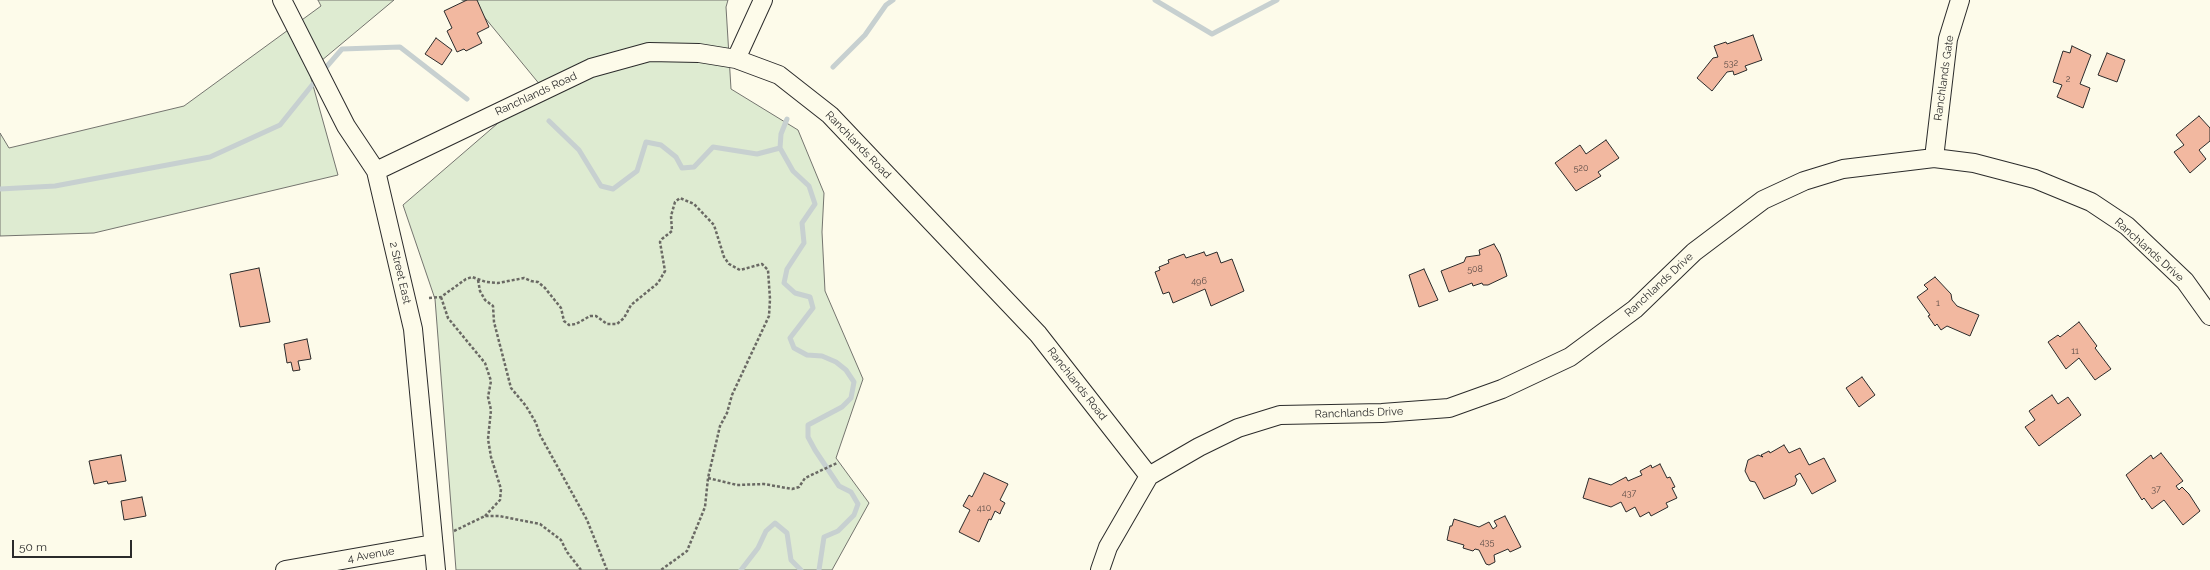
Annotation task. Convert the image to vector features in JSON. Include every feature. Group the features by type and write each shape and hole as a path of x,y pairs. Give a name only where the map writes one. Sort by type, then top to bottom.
{"street":[{"name":"2 Street East","path":"282,0 346,126 376,171 413,330 436,570"},
{"path":"736,59 763,0"},
{"name":"Ranchlands Gate","path":"1934,158 1948,39 1960,0"},
{"name":"Ranchlands Road","path":"376,171 591,68 649,52 699,54 736,59 779,75 830,115 1038,334 1149,476"},
{"name":"Ranchlands Drive","path":"1149,476 1238,428 1280,415 1382,413 1450,408 1502,389 1570,357 1635,309 1694,252 1763,200 1804,181 1843,169 1934,158 1974,163 2035,179 2091,202 2127,226 2185,281 2210,316"},
{"path":"1100,570 1108,547 1149,476"},
{"name":"4 Avenue","path":"285,570 433,544"}],"path":[{"path":"429,298 441,297 466,279 472,277 486,282 498,283 524,278 531,282 538,282 556,299 561,308 564,321 569,325 576,324 590,316 596,316 608,324 617,324 624,318 631,305 658,283 665,271 663,250 660,242 672,231 671,216 675,202 680,198 694,204 714,225 724,257 729,264 740,270 762,264 768,270 769,316 747,367 732,395 727,413 720,426 708,478 704,507 687,551 661,570"},
{"path":"478,279 480,292 493,306 494,322 511,388 526,406 536,423 540,435 587,520 608,570"},
{"path":"441,297 448,318 485,363 491,381 488,398 491,410 488,439 491,457 501,489 500,500 485,516 454,531"},
{"path":"708,478 736,485 764,484 792,489 799,487 805,478 837,463"},
{"path":"485,516 499,516 540,524 561,540 567,552 581,570"}],"green space":[{"path":"318,0 394,0 309,71 338,175 94,233 0,236 0,133 9,148 184,106 321,6"},
{"path":"462,0 728,0 726,7 731,89 798,130 824,193 822,232 825,291 863,379 836,458 869,503 832,570 456,570 435,299 403,205 541,86 472,2"}],"building":[{"path":"467,0 477,0 489,27 477,33 482,43 466,51 464,49 457,52 447,31 452,28 444,11"},
{"path":"1753,35 1762,60 1745,66 1747,70 1737,74 1734,75 1733,71 1727,72 1712,91 1697,78 1713,58 1718,57 1714,46 1726,42 1727,44"},
{"path":"436,38 452,50 442,65 425,54"},
{"path":"2072,46 2091,55 2080,84 2090,88 2083,108 2057,97 2062,85 2053,82 2063,51 2070,53"},
{"path":"2107,53 2125,60 2117,82 2098,75"},
{"path":"2199,116 2210,128 2210,141 2199,150 2206,159 2190,173 2174,152 2184,145 2176,135"},
{"path":"1606,140 1619,158 1598,172 1601,176 1576,191 1555,163 1580,145 1586,154"},
{"path":"1494,244 1500,254 1507,276 1488,285 1483,285 1482,283 1473,286 1472,283 1449,292 1441,271 1464,262 1466,257 1480,255 1479,250"},
{"path":"1204,252 1206,256 1217,252 1221,263 1232,259 1244,291 1211,306 1205,289 1173,303 1169,292 1163,294 1155,272 1160,270 1159,267 1169,263 1168,260 1184,254 1186,258"},
{"path":"259,268 270,322 240,327 230,274"},
{"path":"1424,269 1438,300 1419,307 1409,275"},
{"path":"1935,277 1951,294 1952,300 1957,306 1979,315 1970,336 1947,326 1941,330 1937,324 1935,326 1928,316 1930,315 1917,297 1928,289 1924,285"},
{"path":"2079,322 2097,346 2095,348 2111,369 2095,380 2079,358 2066,369 2048,342 2058,335 2060,337"},
{"path":"307,339 311,359 298,361 300,370 293,371 291,362 287,363 284,344"},
{"path":"1862,377 1875,395 1859,407 1846,388"},
{"path":"2052,395 2058,404 2068,397 2081,415 2039,446 2025,427 2035,420 2029,411"},
{"path":"1784,445 1789,453 1800,448 1809,465 1824,458 1836,481 1812,494 1800,473 1795,476 1797,480 1795,485 1764,499 1755,482 1750,481 1745,471 1748,460 1758,455 1763,457 1761,455 1769,451 1770,453"},
{"path":"2161,453 2183,481 2176,486 2179,490 2182,487 2189,494 2200,511 2183,525 2164,500 2152,509 2144,498 2142,500 2126,475 2151,455 2153,459"},
{"path":"121,455 126,481 108,484 107,481 94,484 89,461"},
{"path":"1660,464 1667,478 1670,477 1675,487 1672,488 1677,498 1666,503 1668,507 1651,516 1649,512 1640,517 1635,507 1626,512 1621,502 1611,507 1583,498 1589,478 1611,485 1626,477 1628,481 1642,475 1640,471 1651,465 1652,468"},
{"path":"984,473 1008,484 1000,500 1005,503 1000,514 995,511 991,520 989,519 979,542 959,532 970,510 963,506 969,495 972,497"},
{"path":"142,497 146,516 124,520 121,501"},
{"path":"1505,516 1521,547 1510,552 1508,549 1494,555 1495,562 1489,565 1486,564 1479,550 1475,549 1473,551 1463,548 1464,545 1447,540 1450,526 1452,526 1454,519 1479,527 1489,522 1493,529 1497,526 1494,521"}],"waterway":[{"path":"833,67 865,35 886,5 893,0"},
{"path":"1155,0 1212,34 1277,0"},
{"path":"322,72 342,49 400,47 467,99"},
{"path":"0,189 55,186 210,157 280,125 317,79"},
{"path":"780,148 781,134 787,119"},
{"path":"549,121 579,150 601,186 613,189 637,171 646,142 661,145 676,157 682,168 694,167 713,147 757,154 780,148"},
{"path":"780,148 793,171 809,186 815,204 802,223 804,243 787,269 784,283 795,293 810,297 813,308 790,338 794,348 807,355 822,356 836,362 846,370 854,382 851,398 842,407 808,425 808,437 815,450 839,486 851,492 858,504 854,515 838,531 824,537 819,570"},
{"path":"741,570 758,548 766,531 775,523 787,533 791,560 801,570"}]}
